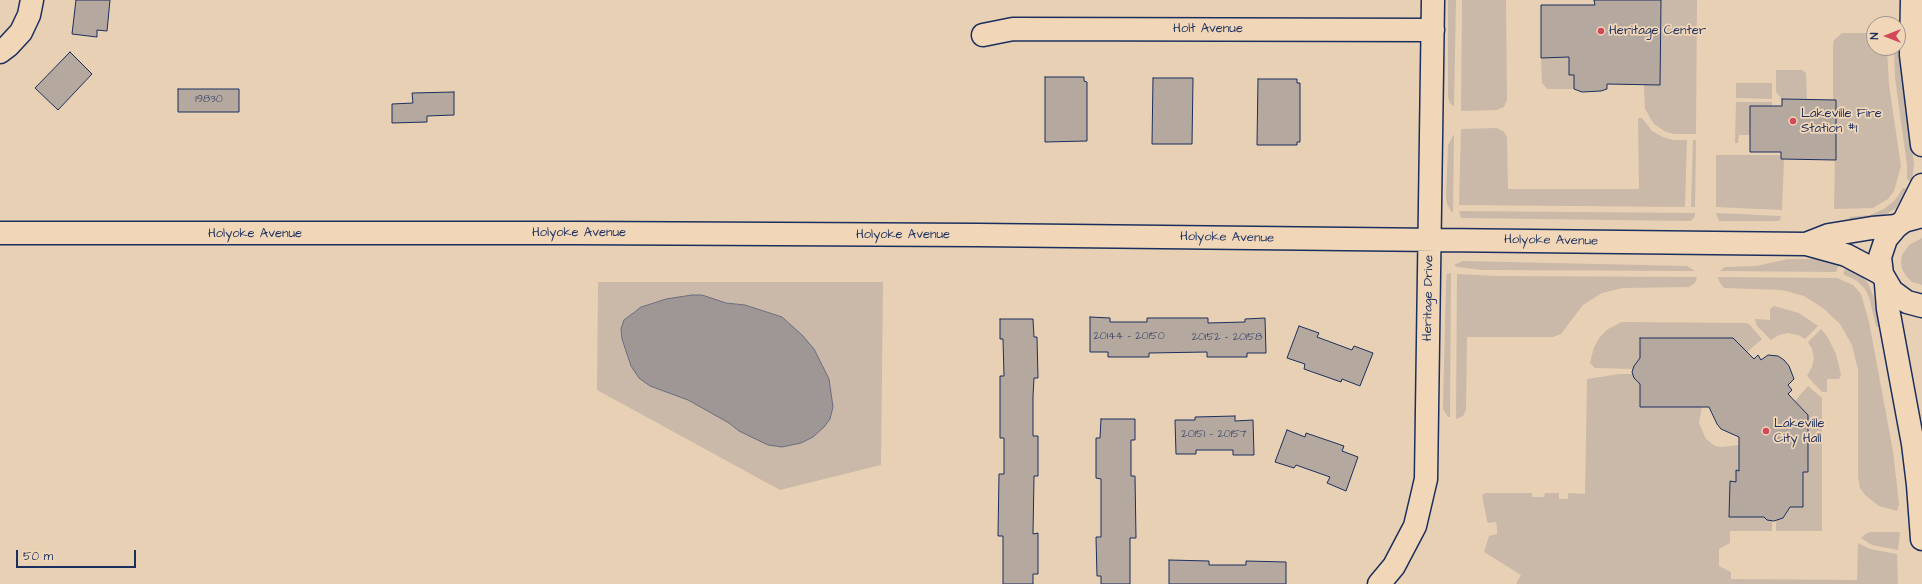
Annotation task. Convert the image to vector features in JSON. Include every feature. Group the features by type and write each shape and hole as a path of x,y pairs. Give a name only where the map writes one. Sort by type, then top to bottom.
{"street":[{"path":"0,52 21,32 29,15 32,0"},
{"name":"Heritage Drive","path":"1379,584 1394,566 1415,526 1426,479 1433,0"},
{"path":"1912,0 1911,55 1922,146"},
{"name":"Holt Avenue","path":"983,35 1013,29 1433,30"},
{"path":"1922,185 1908,221 1886,239 1880,257 1888,310 1914,451 1922,539"},
{"name":"Holyoke Avenue","path":"1806,244 1829,235 1908,221"},
{"name":"Holyoke Avenue","path":"0,234 575,233 1806,244 1846,256 1884,279 1899,298 1922,306"}],"shaded area":[{"path":"1448,0 1456,0 1454,107 1450,103 1448,97"},
{"path":"1462,0 1506,0 1507,99 1504,107 1497,110 1461,111"},
{"path":"1661,0 1697,0 1696,134 1674,134 1666,132 1654,124 1645,109 1644,85 1660,85"},
{"path":"1842,33 1866,33 1866,56 1887,56 1889,85 1901,166 1894,191 1888,199 1873,208 1834,209 1836,100 1833,100 1834,40"},
{"path":"1894,56 1900,56 1914,164 1912,182 1907,178 1907,165 1895,78"},
{"path":"1569,57 1569,75 1574,75 1574,89 1547,89 1542,83 1541,58"},
{"path":"1776,70 1802,70 1806,73 1807,100 1782,99 1776,92"},
{"path":"1736,83 1772,83 1772,99 1736,98"},
{"path":"1736,102 1772,102 1772,106 1750,106 1750,135 1739,135 1738,143 1735,143"},
{"path":"1638,118 1642,118 1652,131 1663,137 1673,140 1687,140 1685,207 1459,205 1461,129 1497,128 1504,132 1507,137 1508,189 1639,189"},
{"path":"1454,134 1452,213 1447,204 1446,196 1448,145"},
{"path":"1693,140 1696,140 1695,207 1691,207"},
{"path":"1716,155 1781,155 1781,159 1784,159 1782,210 1716,207"},
{"path":"1903,188 1910,189 1895,209 1877,219 1851,225 1849,217 1870,215 1884,209 1895,200"},
{"path":"1459,211 1695,213 1695,216 1691,221 1461,218"},
{"path":"1716,213 1781,216 1780,220 1777,221 1719,221"},
{"path":"1922,238 1922,285 1912,282 1906,276 1902,269 1901,261 1902,255 1909,245"},
{"path":"1788,259 1831,259 1840,262 1836,272 1720,271 1725,267 1756,266"},
{"path":"1463,261 1687,266 1695,271 1482,270 1457,267 1454,265"},
{"path":"1847,264 1854,268 1868,283 1874,298 1880,327 1876,326 1869,297 1865,289 1857,281 1843,274"},
{"path":"1451,273 1450,417 1448,417 1443,409 1446,281 1447,274"},
{"path":"1457,274 1496,276 1697,277 1695,283 1689,287 1623,288 1602,293 1583,305 1561,334 1553,337 1467,337 1466,410 1463,416 1456,419"},
{"path":"1718,277 1837,278 1853,285 1861,294 1869,322 1893,451 1899,504 1897,511 1879,506 1865,495 1860,488 1858,477 1858,370 1852,345 1840,324 1823,308 1804,296 1782,290 1724,288"},
{"path":"598,282 883,282 881,465 780,490 597,390","holes":["692,295 726,303 745,305 782,317 791,325 739,431 729,423 688,400 650,386 633,312 653,302"]},
{"path":"702,295 726,303 745,305 782,317 802,335 814,349 829,379 833,407 830,419 824,427 813,437 801,443 782,447 768,445 739,431 729,423 688,400 650,386 639,378 631,366 622,339 621,329 624,320 641,307 666,299"},
{"path":"1774,306 1799,313 1818,326 1805,339 1798,335 1788,333 1779,335 1771,340 1757,326 1755,319 1770,320 1770,309"},
{"path":"1622,322 1746,323 1749,324 1762,339 1747,352 1733,338 1641,338 1640,364 1635,364 1633,369 1595,368 1590,363 1594,347 1600,337 1608,329"},
{"path":"1821,329 1827,336 1836,354 1841,375 1839,379 1827,379 1827,392 1822,392 1807,376 1812,367 1814,358 1812,349 1808,342"},
{"path":"1620,374 1633,374 1636,380 1640,380 1640,407 1702,407 1699,423 1706,439 1715,446 1721,447 1739,445 1739,471 1736,471 1736,482 1730,482 1729,517 1764,517 1772,521 1772,531 1730,531 1730,543 1719,549 1719,566 1731,572 1731,579 1857,580 1858,543 1870,549 1897,554 1898,584 1516,584 1521,575 1484,552 1489,536 1497,534 1497,528 1496,522 1488,523 1487,521 1482,495 1485,493 1532,493 1532,497 1544,497 1545,493 1559,493 1559,499 1568,499 1568,493 1585,494 1587,379"},
{"path":"1808,386 1822,398 1822,531 1776,531 1776,521 1786,515 1787,507 1803,472 1808,472 1808,415 1795,401"},
{"path":"1900,532 1898,550 1872,545 1861,538 1867,533"}],"building":[{"path":"76,0 110,0 107,31 97,30 97,37 72,34"},
{"name":"Heritage Center","path":"1594,0 1661,0 1660,85 1607,84 1607,89 1601,91 1582,92 1574,89 1574,75 1569,75 1569,57 1541,58 1541,5 1595,5"},
{"path":"70,52 92,74 58,110 35,88"},
{"path":"1045,77 1084,77 1084,81 1087,82 1087,141 1045,142"},
{"path":"1153,78 1193,78 1192,144 1152,144"},
{"path":"1258,79 1297,79 1297,83 1300,83 1300,142 1297,142 1297,145 1257,145"},
{"path":"178,89 239,89 239,112 178,112"},
{"path":"454,92 454,115 427,116 427,122 392,123 392,104 413,103 412,93"},
{"name":"Lakeville Fire Station #1","path":"1782,99 1836,100 1836,160 1781,159 1781,152 1750,152 1750,106 1782,106"},
{"path":"1090,317 1110,318 1110,322 1147,322 1147,318 1208,318 1208,323 1245,322 1245,319 1265,318 1266,353 1247,353 1247,357 1207,357 1207,352 1149,353 1149,357 1108,357 1108,352 1090,352"},
{"path":"1000,319 1033,319 1034,337 1037,337 1038,378 1034,378 1033,436 1038,436 1038,476 1034,476 1033,534 1038,533 1038,574 1033,574 1033,584 1003,584 1003,536 998,536 999,474 1004,474 1004,438 1000,438 1000,376 1004,376 1003,339 1000,339"},
{"path":"1299,326 1319,333 1317,337 1352,350 1354,346 1373,353 1360,386 1342,379 1341,382 1304,369 1305,364 1287,358"},
{"name":"Lakeville City Hall","path":"1640,338 1733,338 1754,359 1758,355 1761,360 1768,355 1778,356 1784,360 1789,366 1794,379 1788,385 1792,390 1788,394 1808,415 1808,472 1803,472 1803,507 1790,507 1783,518 1774,521 1767,520 1764,517 1729,517 1730,481 1736,482 1736,470 1739,471 1739,437 1721,429 1709,407 1640,407 1640,384 1634,378 1632,372 1634,366 1640,358"},
{"path":"1235,416 1235,421 1253,420 1254,455 1233,455 1233,450 1196,450 1196,454 1176,454 1175,420 1195,420 1195,417"},
{"path":"1101,419 1135,419 1135,440 1131,440 1131,476 1135,476 1136,538 1130,538 1130,584 1101,584 1101,576 1097,576 1096,537 1101,537 1101,479 1096,478 1096,438 1100,438"},
{"path":"1287,430 1305,437 1306,433 1344,446 1342,451 1358,457 1346,491 1327,483 1330,477 1296,465 1294,468 1275,462"},
{"path":"1169,560 1209,561 1209,565 1246,565 1246,561 1286,562 1286,584 1169,584"}],"place":[{"name":"Heritage Center","path":"1601,31"},
{"name":"Lakeville Fire Station #1","path":"1793,121"},
{"name":"Lakeville City Hall","path":"1766,431"}]}
